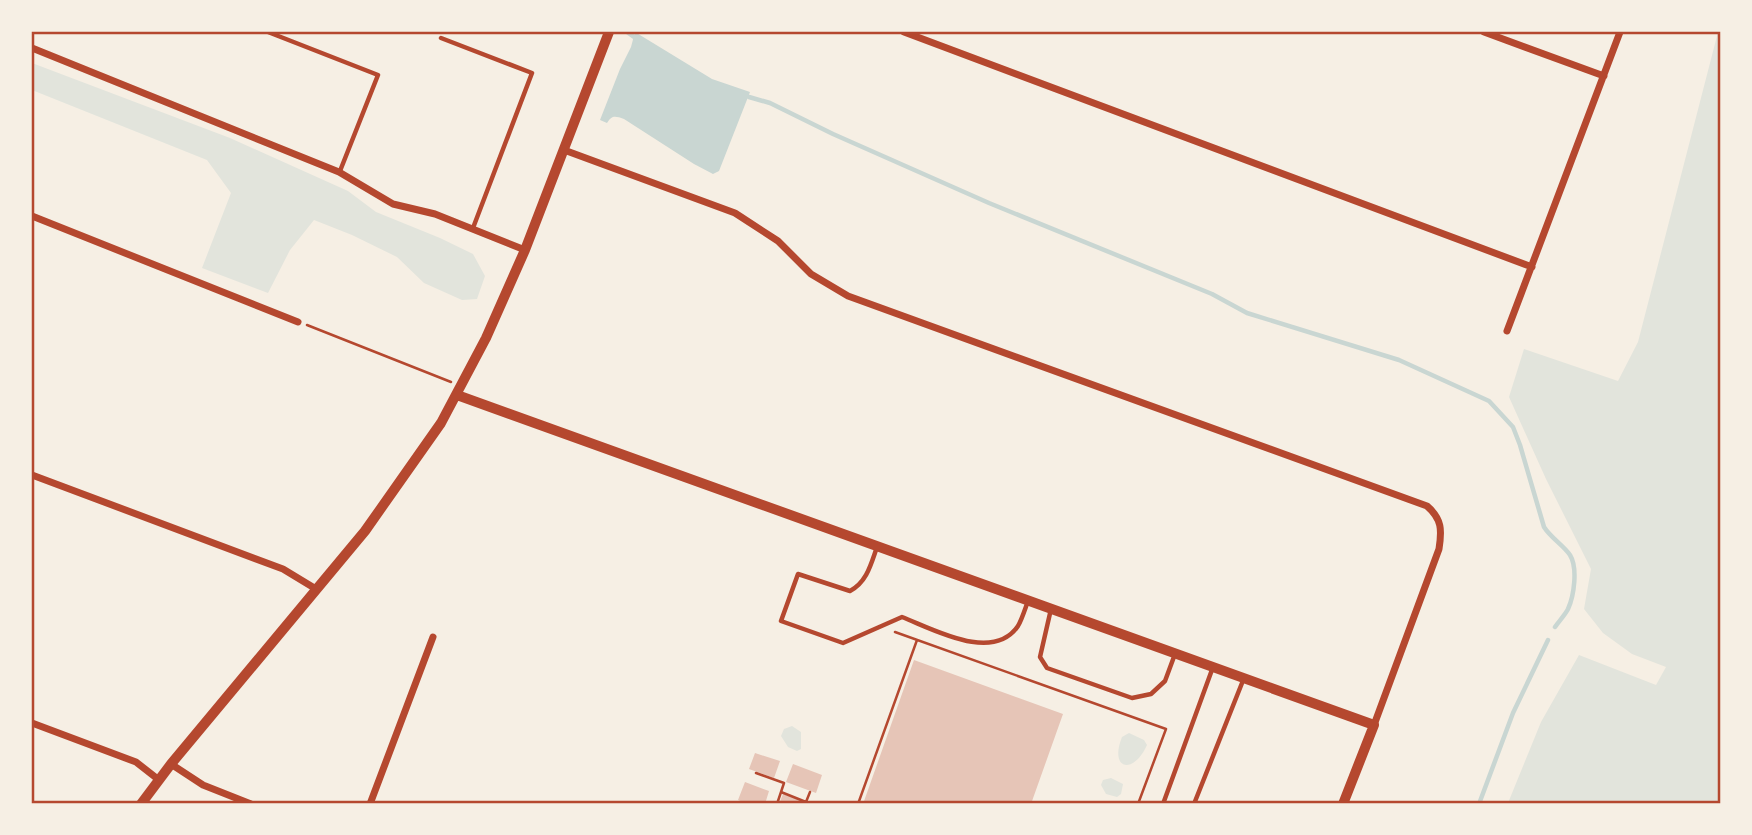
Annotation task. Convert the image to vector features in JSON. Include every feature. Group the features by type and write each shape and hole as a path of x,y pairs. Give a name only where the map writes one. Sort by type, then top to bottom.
{"street":[{"path":"141,803 373,520 406,475 460,391 525,250 609,32"},
{"path":"904,32 1532,267"},
{"path":"1484,32 1604,76"},
{"path":"1507,331 1620,32"},
{"path":"32,48 339,172 393,204 435,214 525,250"},
{"path":"564,150 735,213 778,241 811,274 848,296 1427,506 1440,520 1442,531 1439,549 1343,803"},
{"path":"32,216 298,322"},
{"path":"460,391 877,546 1374,725"},
{"path":"32,475 283,569 316,589"},
{"path":"369,803 433,637"},
{"path":"32,723 136,762 159,780"},
{"path":"171,764 203,785 251,803"}],"lane":[{"path":"268,32 378,75 339,172"},
{"path":"441,38 532,73 472,229"},
{"path":"877,546 865,578 860,586 850,591 798,574 781,621 843,643 902,617 974,643 986,644 1010,635 1019,625 1028,600"},
{"path":"1051,608 1040,657 1047,668 1132,698 1151,695 1164,681 1175,653"},
{"path":"1163,803 1213,667"},
{"path":"1194,803 1244,678"}],"path":[{"path":"298,322 460,391"},
{"path":"895,632 1167,729 1138,803"},
{"path":"858,803 917,640"},
{"path":"756,773 784,783 777,803"},
{"path":"781,792 811,803"},
{"path":"806,802 810,792"}],"shaded area":[{"path":"635,32 712,79 750,92 719,171 713,174 694,164 624,119 614,117 607,123 600,120"},
{"path":"1718,32 1720,803 1508,803 1541,722 1579,655 1656,685 1666,667 1632,654 1603,633 1584,609 1591,569 1509,397 1524,349 1618,381 1638,342"},
{"path":"32,63 230,138 348,191 376,212 473,254 485,276 477,299 462,300 424,283 397,257 314,220 290,250 268,293 202,268 231,193 207,160 32,90"},
{"path":"792,726 801,732 801,749 797,751 788,747 781,736 784,729"},
{"path":"1129,733 1144,740 1147,745 1135,761 1124,765 1118,756 1119,748 1122,737"},
{"path":"1111,778 1123,784 1121,794 1117,797 1106,794 1101,785 1103,780"}],"building":[{"path":"914,660 1063,714 1031,804 863,804"},
{"path":"755,753 780,761 774,778 749,769"},
{"path":"793,764 822,775 816,793 786,782"},
{"path":"745,782 769,791 765,804 748,804 738,800"},
{"path":"783,794 808,803 808,804 779,804"}],"waterway":[{"path":"627,32 634,37"},
{"path":"749,97 770,103 989,203 1212,294 1247,313 1399,360 1489,401 1513,427 1544,527 1567,551 1572,561 1572,597 1567,611 1555,627"},
{"path":"1479,804 1513,713 1548,640"}]}
